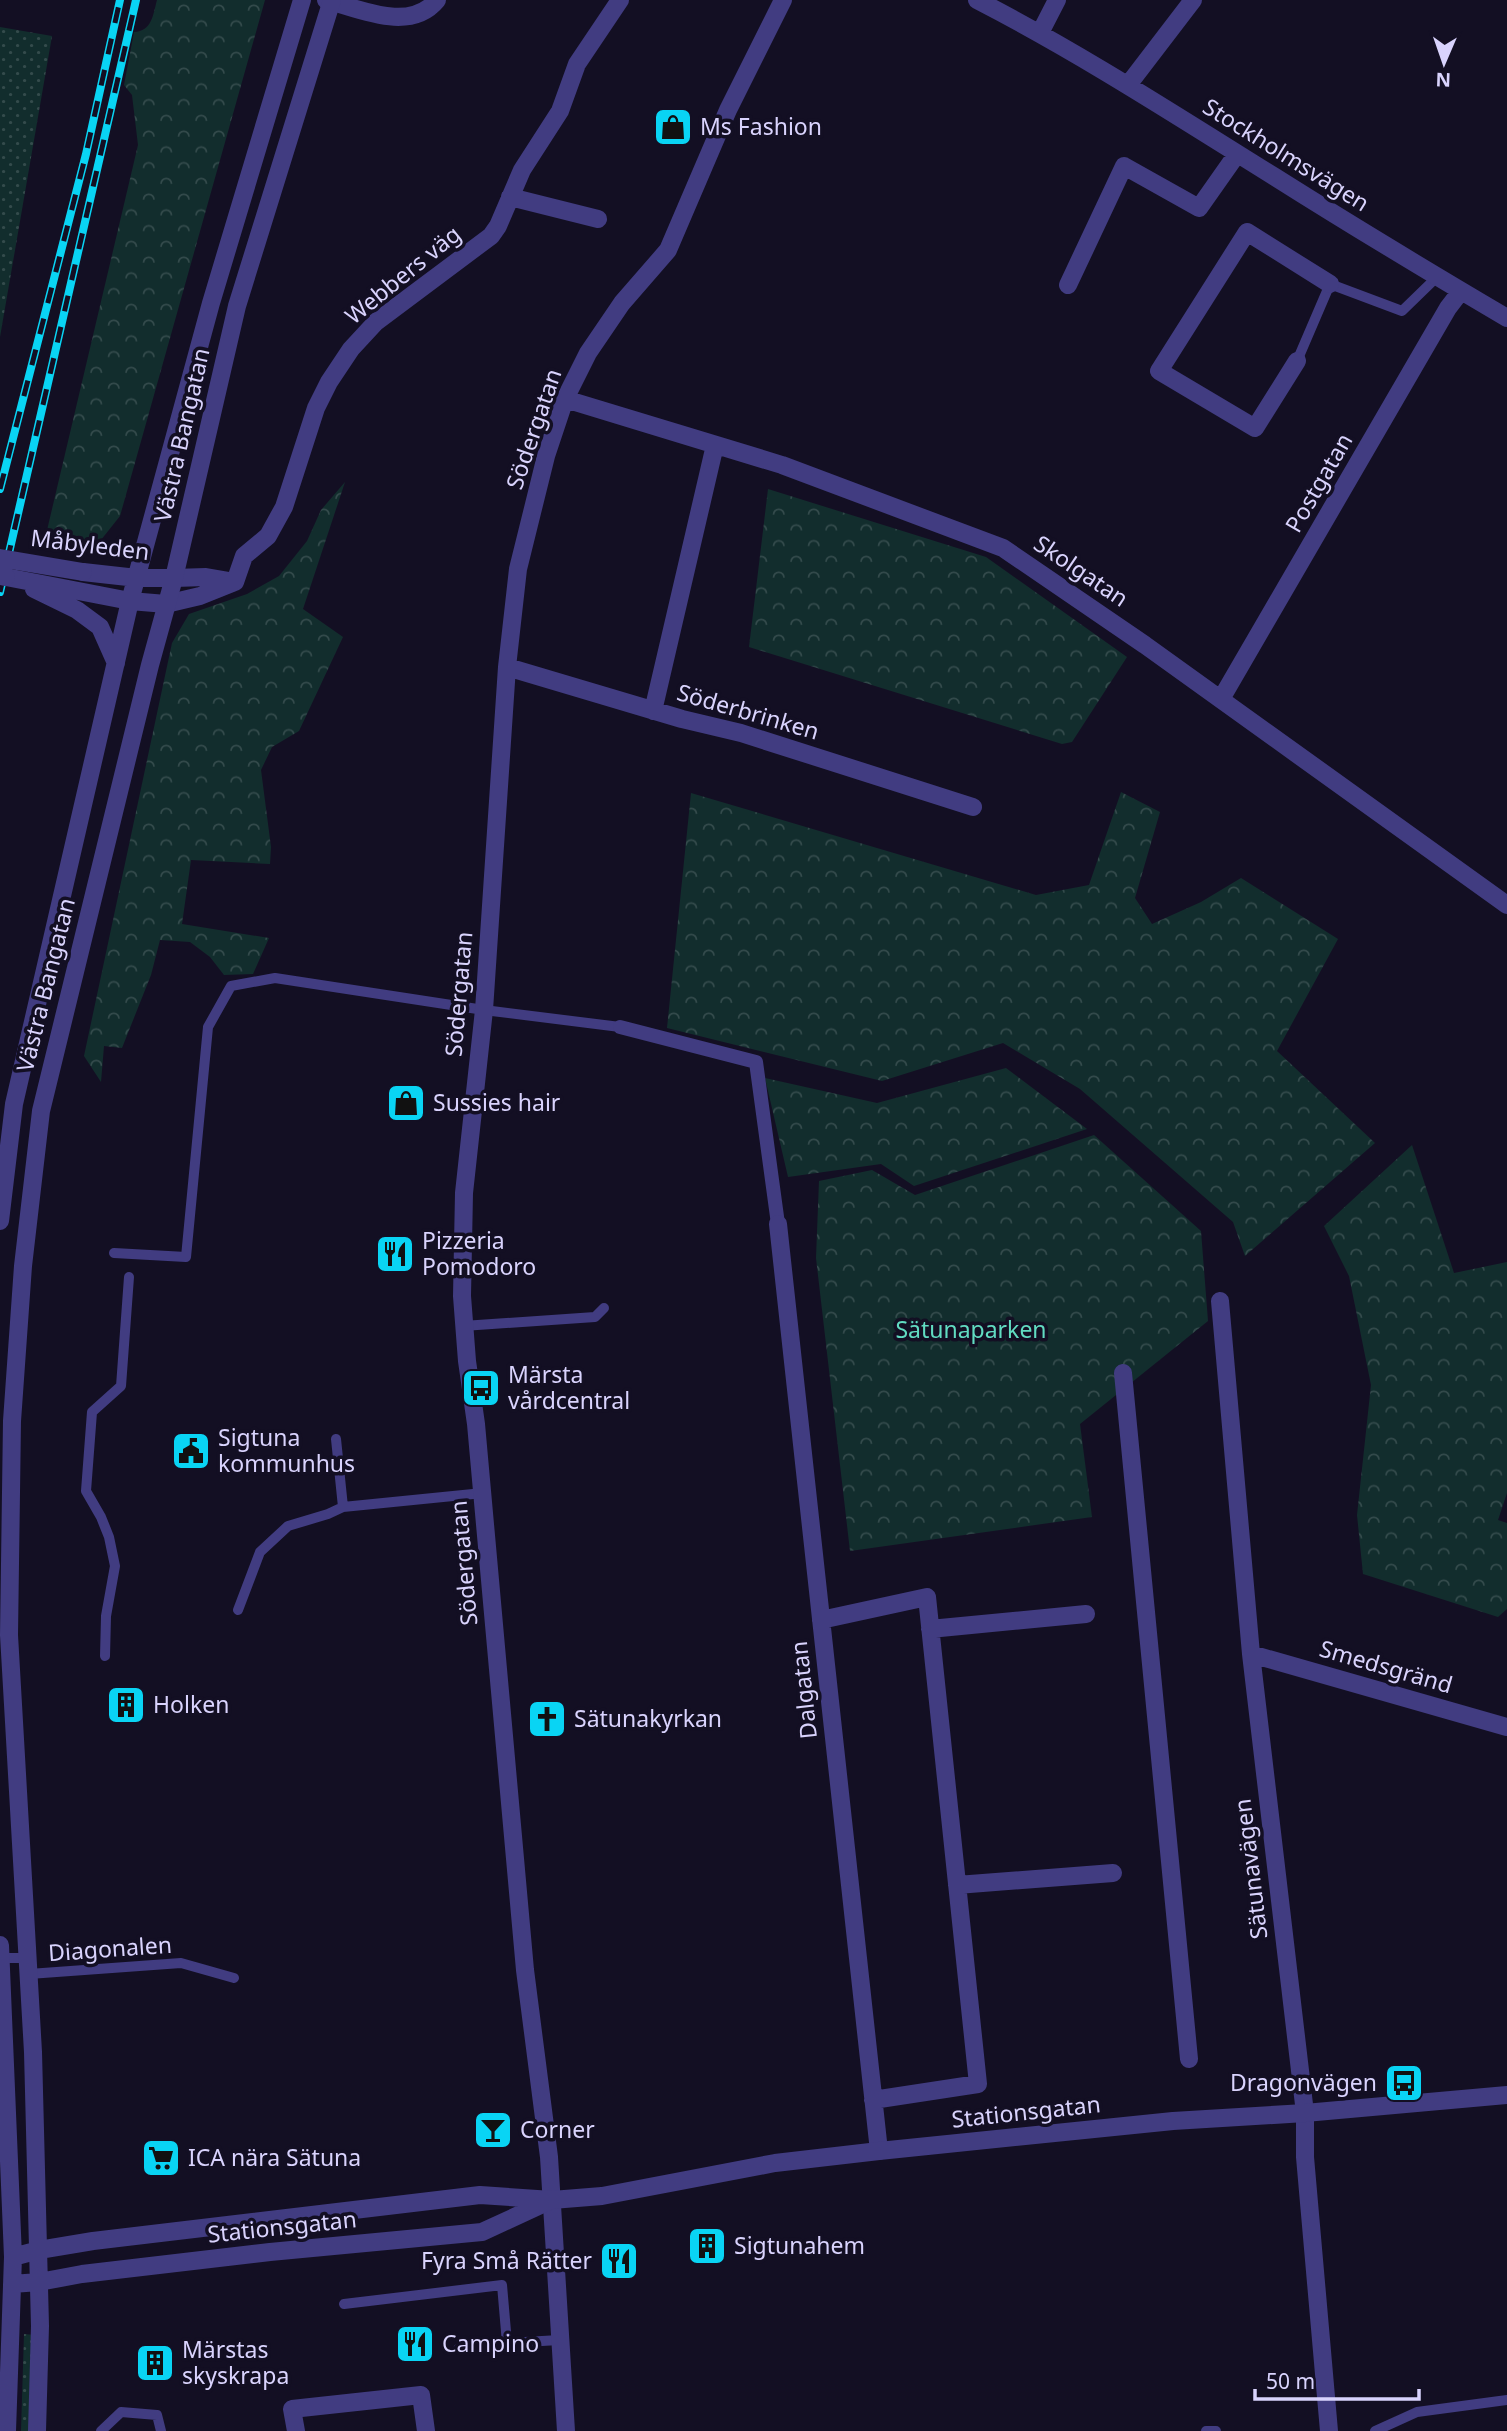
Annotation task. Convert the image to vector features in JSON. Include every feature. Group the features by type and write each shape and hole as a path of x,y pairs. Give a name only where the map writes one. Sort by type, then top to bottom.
{"street":[{"name":"Västra Bangatan","path":"0,1222 14,1104 131,601 211,303 302,0"},
{"path":"330,1 374,13 410,17 428,11 437,0"},
{"name":"Webbers väg","path":"235,582 244,556 268,536 284,507 316,408 329,382 351,349 376,322 491,236 522,170 560,111 578,64 620,0"},
{"name":"Södergatan","path":"566,2431 550,2157 525,1970 483,1493 461,1296 464,1193 484,1010 507,667 518,569 546,456 565,399 588,353 622,303 668,250 728,110 783,0"},
{"path":"977,0 1040,33 1057,0"},
{"path":"1128,85 1193,0"},
{"name":"Västra Bangatan","path":"37,2431 39,2250 29,1973 9,1635 12,1421 23,1266 40,1111 174,578 237,306 330,1"},
{"name":"Stockholmsvägen","path":"1040,33 1507,318"},
{"path":"1068,285 1124,166 1199,208 1237,154"},
{"path":"510,198 598,219"},
{"path":"1297,361 1255,428 1160,371 1247,232 1330,284"},
{"name":"Postgatan","path":"1221,699 1448,308 1461,291"},
{"name":"Skolgatan","path":"565,399 782,465 1003,548 1221,699 1507,905"},
{"path":"653,710 715,445"},
{"name":"Måbyleden","path":"0,558 83,581 131,601 166,604"},
{"name":"Måbyleden","path":"3,576 83,581 174,578"},
{"path":"3,576 56,598 77,610 100,628 116,663"},
{"path":"174,578 206,577 235,582"},
{"path":"166,604 200,596 235,582"},
{"name":"Söderbrinken","path":"507,667 741,733 973,807"},
{"path":"620,1027 756,1062 778,1224"},
{"name":"Dalgatan","path":"778,1224 879,2151"},
{"name":"Sätunavägen","path":"1220,1301 1251,1654 1305,2113 1305,2157 1329,2431"},
{"path":"1123,1373 1189,2059"},
{"path":"821,1620 926,1597 978,2084 873,2100"},
{"path":"930,1629 1086,1614"},
{"name":"Smedsgränd","path":"1251,1654 1507,1727"},
{"path":"957,1885 1113,1873"},
{"path":"0,1945 13,2257 6,2285 7,2431"},
{"name":"Stationsgatan","path":"13,2257 93,2241 480,2194 552,2200 602,2196 775,2163 879,2151 1173,2121 1305,2113 1507,2095"},
{"name":"Stationsgatan","path":"6,2285 270,2252 481,2232 552,2200"},
{"path":"296,2431 292,2409 421,2395 426,2431"}],"lane":[{"path":"1297,361 1330,284 1402,311 1437,277"},
{"path":"114,1253 186,1257 208,1027 231,986 275,978 484,1010 620,1027"},
{"path":"105,1656 106,1616 115,1566 101,1517 86,1491 92,1412 121,1386 129,1277"},
{"path":"463,1326 595,1317 604,1308"},
{"path":"336,1439 343,1507"},
{"path":"237,1610 260,1552 288,1526 343,1507 483,1493"},
{"path":"0,1958 29,1973"},
{"name":"Diagonalen","path":"29,1973 181,1963 234,1978"},
{"path":"1,1989 29,1973"},
{"path":"344,2304 502,2285 507,2343"},
{"path":"458,2349 559,2340"},
{"path":"1376,2431 1417,2412 1507,2400"},
{"path":"101,2431 121,2412 157,2415 161,2431"},
{"path":"1206,2431 1216,2431"}],"green space":[{"path":"157,0 265,0 120,516 93,550 44,543 138,145 132,95 124,85 134,32 145,29 148,25"},
{"path":"0,27 52,36 0,337"},
{"path":"345,482 303,609 343,637 299,731 272,747 261,770 271,847 270,864 191,860 182,924 269,938 253,974 224,975 210,957 190,942 160,940 151,975 122,1048 104,1046 101,1082 84,1056 172,643 189,614 247,594 279,576 307,541 321,510"},
{"path":"768,489 986,557 1127,657 1072,742 1062,744 749,647"},
{"path":"1121,792 1160,812 1135,898 1152,924 1201,902 1241,878 1338,939 1277,1051 1375,1143 1245,1256 1233,1222 1080,1089 1003,1043 882,1081 667,1028 691,793 1036,895 1089,885"},
{"path":"1006,1068 1087,1129 914,1186 881,1164 788,1177 765,1078 877,1103"},
{"name":"Sätunaparken","path":"1094,1135 1201,1231 1208,1321 1080,1424 1092,1517 850,1551 816,1258 819,1181 872,1170 915,1195"},
{"path":"1412,1145 1454,1273 1507,1262 1507,1493 1498,1520 1507,1523 1507,1609 1498,1617 1363,1574 1357,1515 1371,1385 1349,1276 1324,1226"},
{"path":"24,2334 35,2335 32,2431 21,2431"}],"railway":[{"path":"0,489 86,154 120,0"},
{"path":"0,592 136,0"}],"place":[{"name":"Ms Fashion","path":"673,127"},
{"name":"Sussies hair","path":"406,1103"},
{"name":"Pizzeria Pomodoro","path":"395,1254"},
{"name":"Märsta vårdcentral","path":"481,1388"},
{"name":"Sigtuna kommunhus","path":"191,1451"},
{"name":"Holken","path":"126,1705"},
{"name":"Sätunakyrkan","path":"547,1719"},
{"name":"Dragonvägen","path":"1404,2083"},
{"name":"Corner","path":"493,2130"},
{"name":"ICA nära Sätuna","path":"161,2158"},
{"name":"Sigtunahem","path":"707,2246"},
{"name":"Fyra Små Rätter","path":"619,2261"},
{"name":"Campino","path":"415,2344"},
{"name":"Märstas skyskrapa","path":"155,2363"}]}
